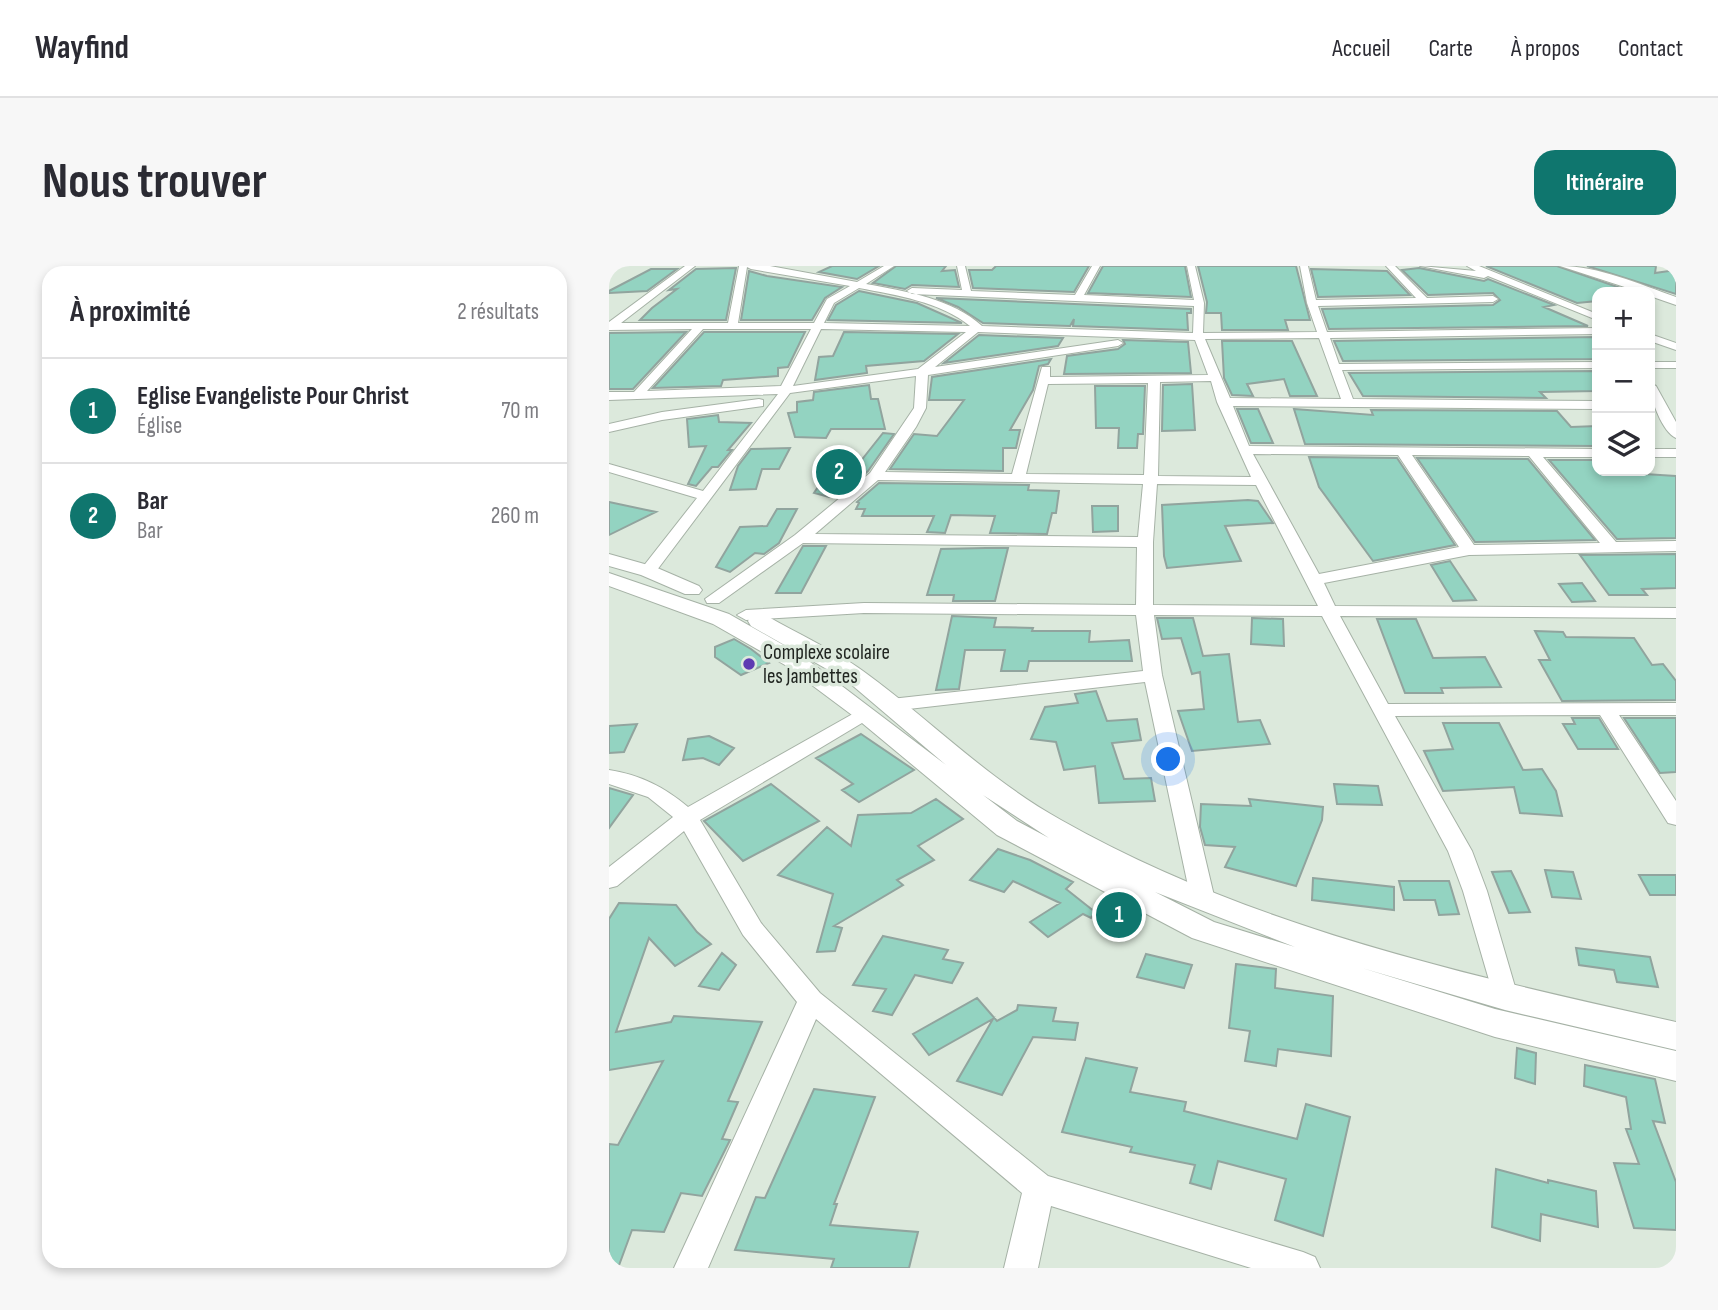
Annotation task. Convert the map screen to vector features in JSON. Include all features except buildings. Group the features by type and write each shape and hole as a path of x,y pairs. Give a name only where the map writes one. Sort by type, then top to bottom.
{"street":[{"path":"609,327 691,266"},
{"path":"732,326 743,266"},
{"path":"751,266 885,290 966,317 976,323 977,330"},
{"path":"648,571 783,396 830,301 890,266"},
{"path":"961,266 967,294"},
{"path":"1078,298 1096,266"},
{"path":"1191,266 1199,303 1198,334 1223,402 1258,481 1460,851 1475,891 1505,997"},
{"path":"1304,266 1312,303 1348,403"},
{"path":"1390,266 1425,300"},
{"path":"1424,266 1494,276"},
{"path":"1471,266 1592,315"},
{"path":"1565,266 1676,301"},
{"path":"885,290 1199,303"},
{"path":"1312,303 1493,299"},
{"path":"637,395 700,326"},
{"path":"609,327 817,326 1152,337"},
{"path":"1655,330 1663,329"},
{"path":"713,599 800,538 875,476 910,427 920,408 922,372 977,330"},
{"path":"609,428 662,416 837,386 1152,337 1198,334 1592,331"},
{"path":"1655,339 1676,347"},
{"path":"1018,478 1050,354"},
{"path":"1337,368 1592,365"},
{"path":"1655,365 1676,365"},
{"path":"1043,381 1214,378"},
{"path":"1154,379 1154,441 1145,542 1144,608 1153,675 1203,901"},
{"path":"609,396 783,396"},
{"path":"1223,402 1592,405"},
{"path":"1655,405 1676,434"},
{"path":"1244,450 1592,453"},
{"path":"1402,452 1469,550"},
{"path":"1533,453 1612,547"},
{"path":"1655,453 1676,453"},
{"path":"609,468 705,496"},
{"path":"875,476 1258,481"},
{"path":"800,538 1145,542"},
{"path":"1314,580 1469,550 1676,546"},
{"path":"609,560 648,571 713,599 802,643 854,675 878,709 1007,828 1203,930 1495,1023 1676,1066"},
{"path":"609,579 721,619 878,709 1048,825 1119,865 1203,901 1317,943 1505,997 1676,1036"},
{"path":"746,615 864,608 1676,613"},
{"path":"609,880 642,848 687,817 878,709 1153,675"},
{"path":"1605,708 1676,818"},
{"path":"1381,710 1676,709"},
{"path":"609,777 624,779 656,792 687,817 752,929 811,1000 1039,1188 1303,1268"},
{"path":"691,1268 811,1000"},
{"path":"1021,1268 1039,1188"}],"place":[{"name":"Bar","path":"839,472"},
{"name":"Complexe scolaire les Jambettes","path":"749,664"},
{"name":"Eglise Evangeliste Pour Christ","path":"1119,915"}]}
